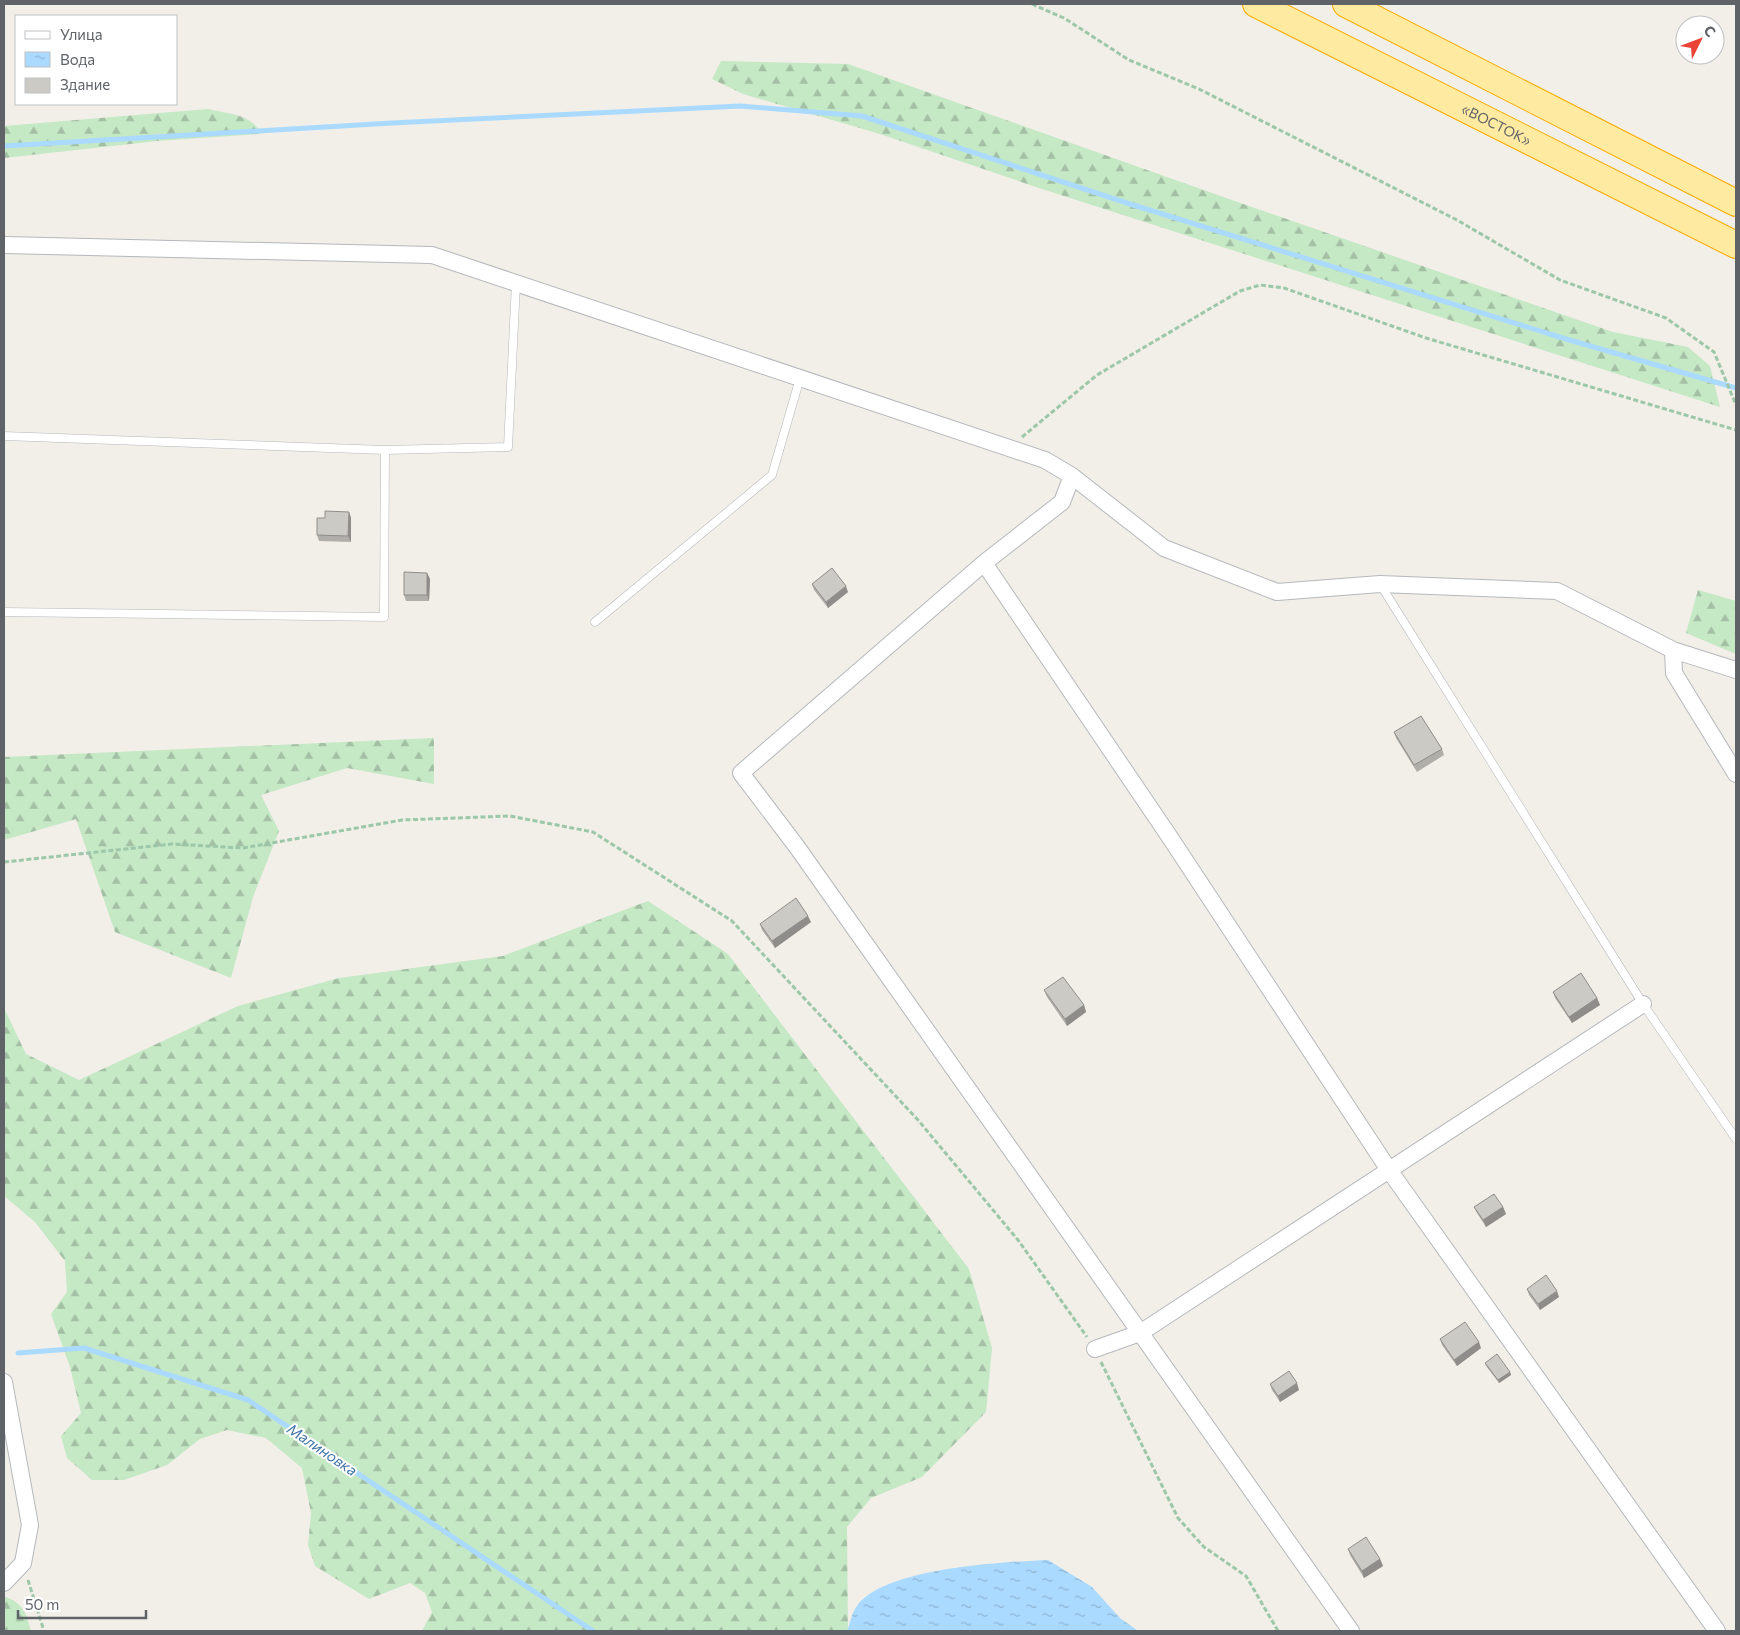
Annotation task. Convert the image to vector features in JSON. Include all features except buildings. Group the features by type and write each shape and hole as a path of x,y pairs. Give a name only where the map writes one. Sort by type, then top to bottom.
{"highway":[{"name":"«ВОСТОК»","path":"1256,4 1736,245"},
{"path":"1346,4 1736,203"}],"street":[{"path":"4,245 432,255 1045,460 1072,476 1164,548 1277,592 1380,584 1557,591 1673,650 1736,670"},
{"path":"1072,476 1062,502 984,562 741,773 797,847 1351,1631"},
{"path":"984,562 1171,839 1389,1170 1717,1631"},
{"path":"1673,650 1674,672 1736,774"},
{"path":"1095,1349 1140,1333 1642,1004"},
{"path":"4,1382 30,1525 23,1562 4,1583"}],"lane":[{"path":"4,436 384,450 508,447 516,283"},
{"path":"595,622 772,474 800,378"},
{"path":"4,612 384,617 384,450"},
{"path":"1380,584 1642,1004 1736,1139"}],"path":[{"path":"1032,4 1064,18 1129,60 1199,89 1457,220 1560,280 1666,318 1714,352 1736,405"},
{"path":"1009,448 1097,375 1240,291 1260,285 1284,288 1426,338 1736,430"},
{"path":"4,862 172,844 243,848 402,820 510,816 593,832 732,921 918,1120 1018,1240 1095,1349 1178,1518 1204,1547 1246,1576 1278,1631"},
{"path":"23,1562 44,1631"}],"green space":[{"path":"721,61 848,64 1613,332 1688,347 1710,366 1720,407 1039,188 880,134 743,94 712,79"},
{"path":"208,109 246,119 257,127 260,134 157,141 4,158 4,126"},
{"path":"1698,590 1736,601 1736,654 1686,633"},
{"path":"434,738 434,784 347,768 261,795 279,831 253,897 231,978 115,932 76,819 4,840 4,757"},
{"path":"648,901 728,954 969,1269 992,1348 986,1412 922,1477 871,1498 847,1527 848,1631 422,1631 432,1612 425,1593 410,1583 369,1599 315,1566 308,1545 311,1513 302,1468 266,1438 227,1430 200,1439 167,1465 124,1480 92,1480 67,1458 61,1436 81,1413 70,1367 51,1314 67,1292 65,1261 35,1222 4,1196 4,1008 26,1054 79,1080 238,1006 339,978 503,956"},
{"path":"5,1597 20,1606 28,1620 31,1631 4,1631"}],"water":[{"path":"1048,1560 1092,1587 1120,1618 1138,1631 847,1631 857,1606 871,1593 892,1583 917,1575 974,1565"}],"waterway":[{"path":"4,146 392,123 740,106 862,116 1130,204 1566,339 1736,388"},
{"name":"Малиновка","path":"18,1353 84,1348 248,1400 593,1631"}]}
